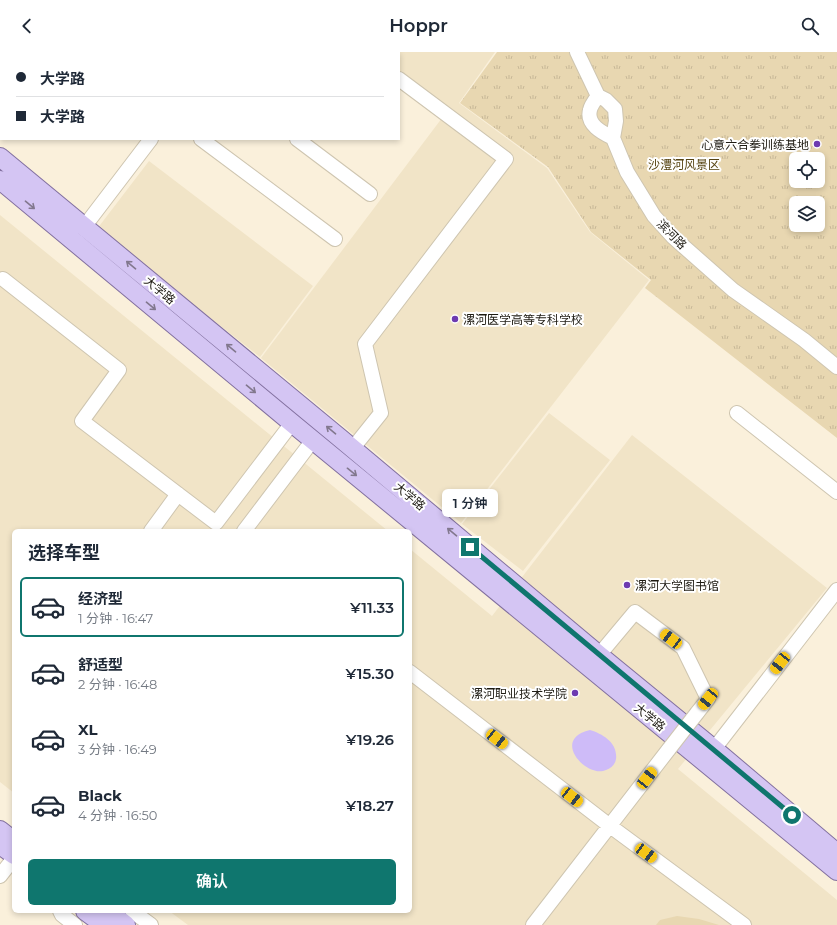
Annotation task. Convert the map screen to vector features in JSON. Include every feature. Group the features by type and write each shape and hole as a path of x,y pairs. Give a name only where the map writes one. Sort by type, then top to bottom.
{"main road":[{"name":"大学路","path":"0,157 353,448 837,853"},
{"name":"大学路","path":"0,180 292,423 837,871"},
{"path":"0,830 12,839"},
{"path":"0,845 12,854"},
{"path":"88,913 104,925"},
{"path":"111,913 126,925"}],"street":[{"path":"577,52 598,96 606,100 615,109 616,121 613,138 600,132 592,122 590,111 598,96"},
{"path":"353,448 381,413 365,344 506,159 400,80"},
{"name":"滨河路","path":"613,138 631,178 654,216 673,237 733,290 804,340 837,367"},
{"path":"84,226 150,140"},
{"path":"202,140 335,238"},
{"path":"298,140 370,194"},
{"path":"4,279 120,370 82,421 221,527 292,423"},
{"path":"737,414 837,492"},
{"path":"246,529 313,440"},
{"path":"152,529 178,494"},
{"path":"714,749 837,590"},
{"path":"533,925 708,699 683,648 635,612 599,655"},
{"path":"412,674 610,826 744,925"},
{"path":"0,876 12,859"},
{"path":"61,913 75,925"},
{"path":"135,913 151,925"}],"shaded area":[{"name":"漯河医学高等专科学校","path":"400,52 495,52 459,103 547,168 590,232 649,280 461,523 261,358 442,118 400,88"},
{"path":"149,161 313,286 260,357 97,229"},
{"path":"0,215 386,529 12,529 12,791 0,782"},
{"path":"549,413 610,460 523,571 462,524"},
{"name":"漯河职业技术学院","path":"632,435 827,588 678,769 837,900 837,925 188,925 172,913 412,913 412,551 492,616"},
{"path":"590,730 609,740 615,748 615,763 606,770 598,771 590,769 582,764 572,749 573,741 578,735"}],"green space":[{"name":"沙澧河风景区","path":"497,52 837,52 837,438 645,288 651,280 591,232 548,167 460,103"},
{"path":"677,916 699,919 719,925 656,925 660,920"}],"place":[{"name":"心意六合拳训练基地","path":"817,144"},
{"name":"漯河医学高等专科学校","path":"455,319"},
{"name":"漯河大学图书馆","path":"627,585"},
{"name":"漯河职业技术学院","path":"575,693"}],"route":[{"path":"470,547 792,815"}]}
